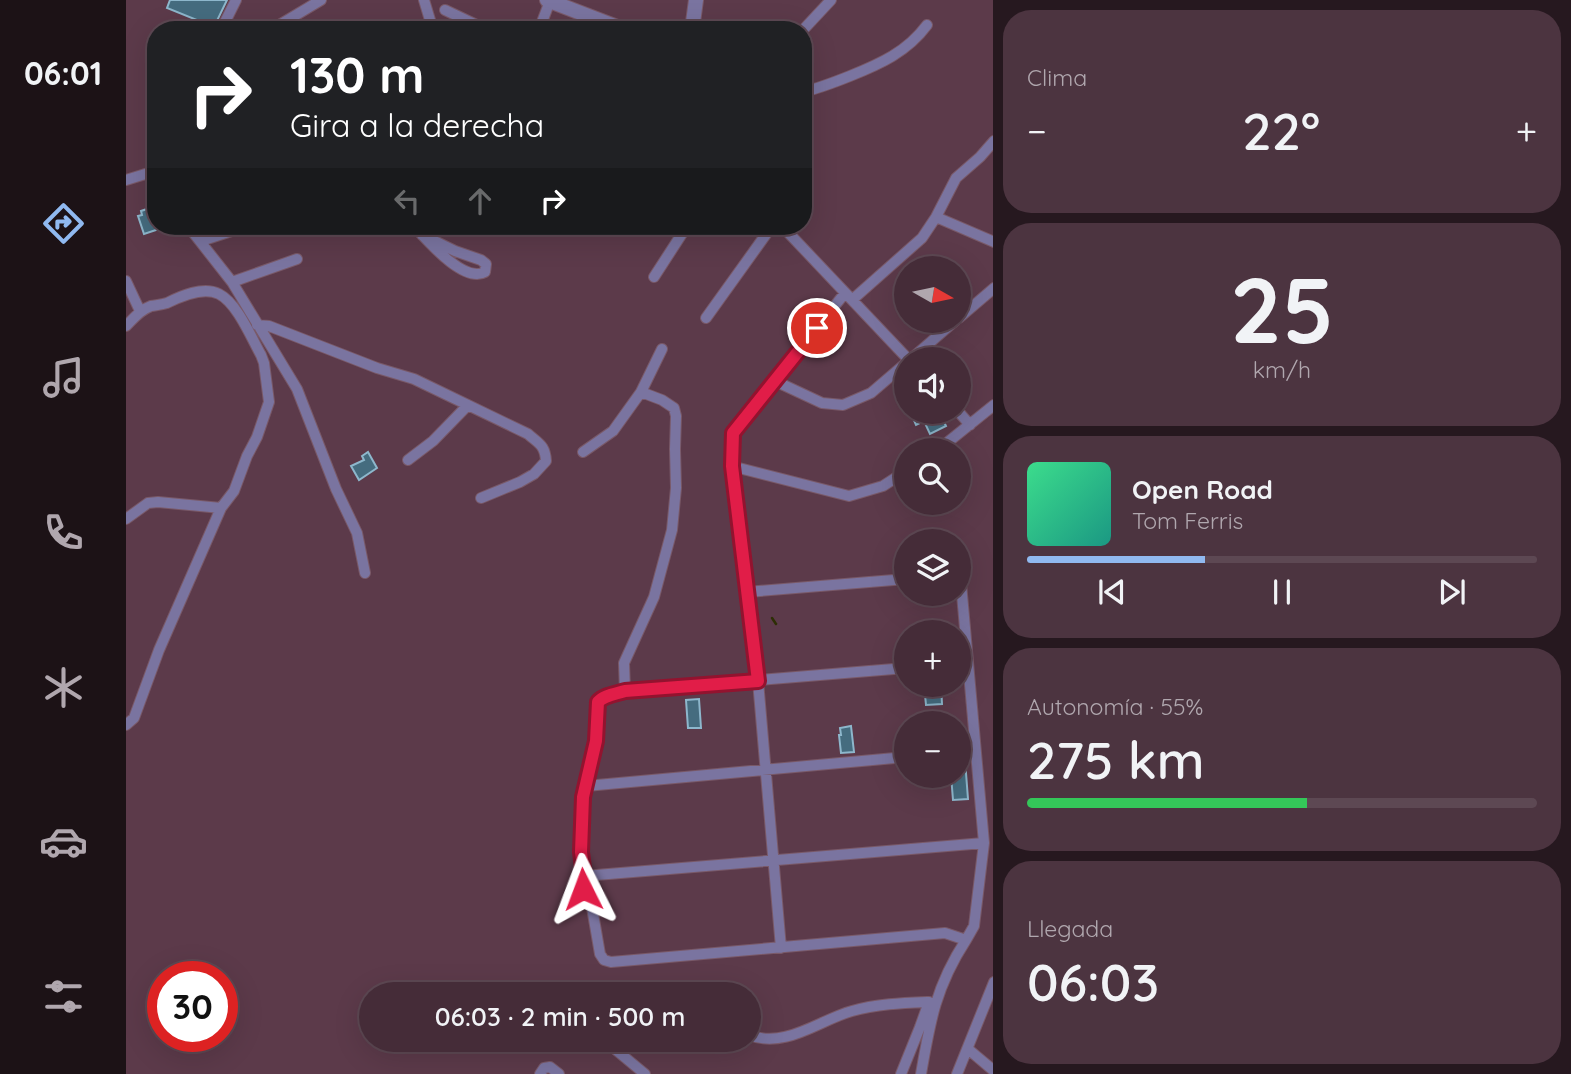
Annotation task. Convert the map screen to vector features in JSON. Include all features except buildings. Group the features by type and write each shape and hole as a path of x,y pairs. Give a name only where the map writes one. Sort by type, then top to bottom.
{"street":[{"path":"225,21 236,0"},
{"path":"286,21 321,0"},
{"path":"424,0 430,21"},
{"path":"693,21 696,0"},
{"path":"811,21 831,0"},
{"path":"542,21 549,1 601,21"},
{"path":"445,10 468,21"},
{"path":"812,90 883,62 903,50 927,25"},
{"path":"781,948 758,681 732,466 733,433 848,297 922,238 956,178 980,158 993,141"},
{"path":"126,180 147,172"},
{"path":"936,217 993,242"},
{"path":"196,235 232,282 297,389 356,533 365,573"},
{"path":"201,241 219,235"},
{"path":"422,235 481,260 486,264 485,272 476,275 451,263 422,235"},
{"path":"654,277 681,235"},
{"path":"706,318 766,235"},
{"path":"790,235 896,347"},
{"path":"232,282 297,259"},
{"path":"126,281 140,311"},
{"path":"971,307 993,288"},
{"path":"126,326 140,311 191,294 205,291 217,293 230,302 261,355 269,402 234,491 221,508 159,650 134,718 126,725"},
{"path":"257,325 269,326 377,368 414,379 528,435 545,450 546,461 534,474 481,498"},
{"path":"925,347 941,333"},
{"path":"583,452 613,430 641,391 662,349"},
{"path":"775,381 822,403 843,405 872,393 894,373"},
{"path":"625,691 624,663 654,597 672,530 676,488 677,416 674,408 641,391"},
{"path":"408,460 433,441 468,405"},
{"path":"953,438 993,405"},
{"path":"732,466 849,496 883,486 894,479"},
{"path":"126,519 148,503 221,508"},
{"path":"747,592 894,580"},
{"path":"894,669 625,691 601,699 598,702 596,741 583,797 581,852 583,889 591,902 600,954 604,960 611,962 945,933 966,940"},
{"path":"901,1074 931,1002 974,926 984,843 968,697"},
{"path":"971,752 975,751"},
{"path":"586,786 894,758"},
{"path":"584,876 984,843"},
{"path":"957,1074 993,982"},
{"path":"761,1038 799,1034 853,1011 901,1003 931,1002"},
{"path":"921,1074 931,1002"},
{"path":"968,1049 993,1071"},
{"path":"618,1052 645,1074"},
{"path":"540,1074 544,1068 550,1067 559,1074"}],"waterway":[{"path":"772,618 776,624"}],"route":[{"path":"583,889 583,797 596,741 598,702 625,691 758,681 732,466 733,433 817,328"}]}
